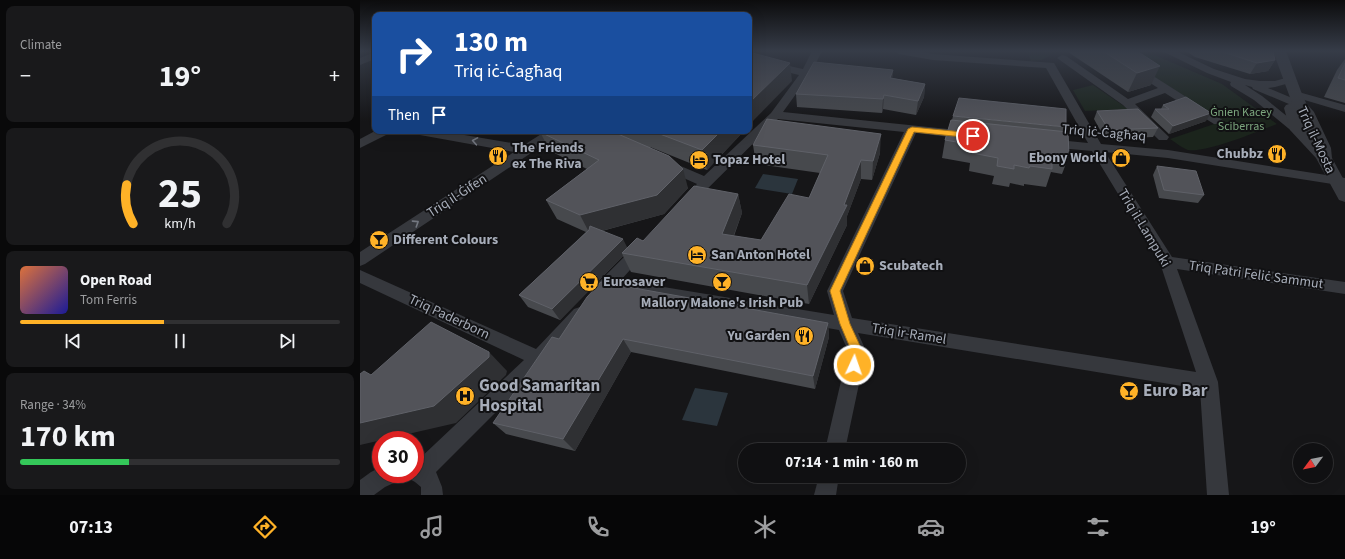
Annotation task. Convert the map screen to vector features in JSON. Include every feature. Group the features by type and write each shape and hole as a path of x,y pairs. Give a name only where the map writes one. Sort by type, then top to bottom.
{"street":[{"path":"678,210 775,115 805,74"},
{"name":"Triq il-Lampuki","path":"1055,74 1097,148 1167,262 1209,382 1218,495"},
{"path":"1087,74 1127,103 1163,137"},
{"path":"1142,74 1218,121"},
{"path":"1221,74 1258,98 1298,130 1324,158"},
{"path":"1223,74 1298,100 1345,108"},
{"name":"Triq il-Mosta","path":"1288,74 1298,100 1307,112 1323,148 1324,158 1340,181 1345,196"},
{"path":"1249,84 1277,84 1289,80"},
{"path":"1127,103 1166,89"},
{"path":"1258,98 1286,106 1298,100"},
{"path":"1298,100 1291,108 1298,130"},
{"path":"775,115 981,136"},
{"path":"837,443 857,350 845,324 835,291 912,129"},
{"path":"360,144 378,134"},
{"path":"437,134 527,150"},
{"name":"Triq il-Ġifen","path":"360,260 527,150 546,134"},
{"name":"Triq iċ-Ċagħaq","path":"1035,142 1168,154 1340,181"},
{"path":"655,160 705,182"},
{"path":"424,465 538,358 652,238"},
{"name":"Triq Patri Feliċ Sammut","path":"1167,262 1345,288"},
{"name":"Triq Paderborn","path":"360,276 538,358"},
{"name":"Triq ir-Ramel","path":"608,284 845,324 1209,382"},
{"path":"424,476 429,480 432,495"},
{"path":"360,493 373,483"},
{"path":"825,495 828,483"}],"green space":[{"name":"Ġnien Kacey Sciberras","path":"1149,74 1199,74 1222,84 1277,124 1219,145 1196,150 1188,150 1170,139 1223,121"},
{"path":"1093,85 1128,109 1085,111 1073,90"}],"shaded area":[{"path":"763,174 798,179 792,194 755,188"},
{"path":"695,388 728,393 717,426 682,420"}],"building":[{"path":"752,74 779,74 752,100"},
{"path":"807,74 891,74 890,78 925,84 918,101 884,95 883,99 796,94"},
{"path":"1340,74 1345,74 1345,80 1338,78"},
{"path":"1186,97 1211,113 1173,126 1155,109 1169,109 1163,105"},
{"path":"959,98 1066,109 1066,127 953,116"},
{"path":"1138,109 1158,128 1109,130 1097,111"},
{"path":"767,119 881,134 873,161 861,160 844,205 847,205 807,285 622,253 637,238 643,241 694,186 738,194 722,234 761,240 789,194 809,198 828,155 753,145"},
{"path":"951,120 1068,132 1069,156 1052,153 1052,169 1030,166 1029,168 1014,165 1014,169 997,166 998,158 972,153 974,145 945,140"},
{"path":"544,134 618,134 669,156 683,169 657,195 580,215 546,200 599,160"},
{"path":"660,134 718,134 702,150"},
{"path":"1157,166 1196,171 1204,195 1164,190"},
{"path":"590,226 623,239 552,309 519,295 589,230"},
{"path":"601,282 828,323 813,376 623,339 563,439 493,423 552,337 559,339 587,297"},
{"path":"431,322 489,352 489,357 434,406 360,423 360,374 364,371 371,375"}],"place":[{"name":"Chubbz","path":"1277,154"},
{"name":"The Friends ex The Riva","path":"498,156"},
{"name":"Ebony World","path":"1121,158"},
{"name":"Topaz Hotel","path":"699,160"},
{"name":"Different Colours","path":"379,240"},
{"name":"San Anton Hotel","path":"697,255"},
{"name":"Scubatech","path":"865,266"},
{"name":"Eurosaver","path":"589,282"},
{"name":"Mallory Malone's Irish Pub","path":"722,282"},
{"name":"Yu Garden","path":"804,336"},
{"name":"Euro Bar","path":"1129,391"},
{"name":"Good Samaritan Hospital","path":"465,396"}],"route":[{"path":"854,365 857,350 845,324 835,291 912,129 973,136"}]}
